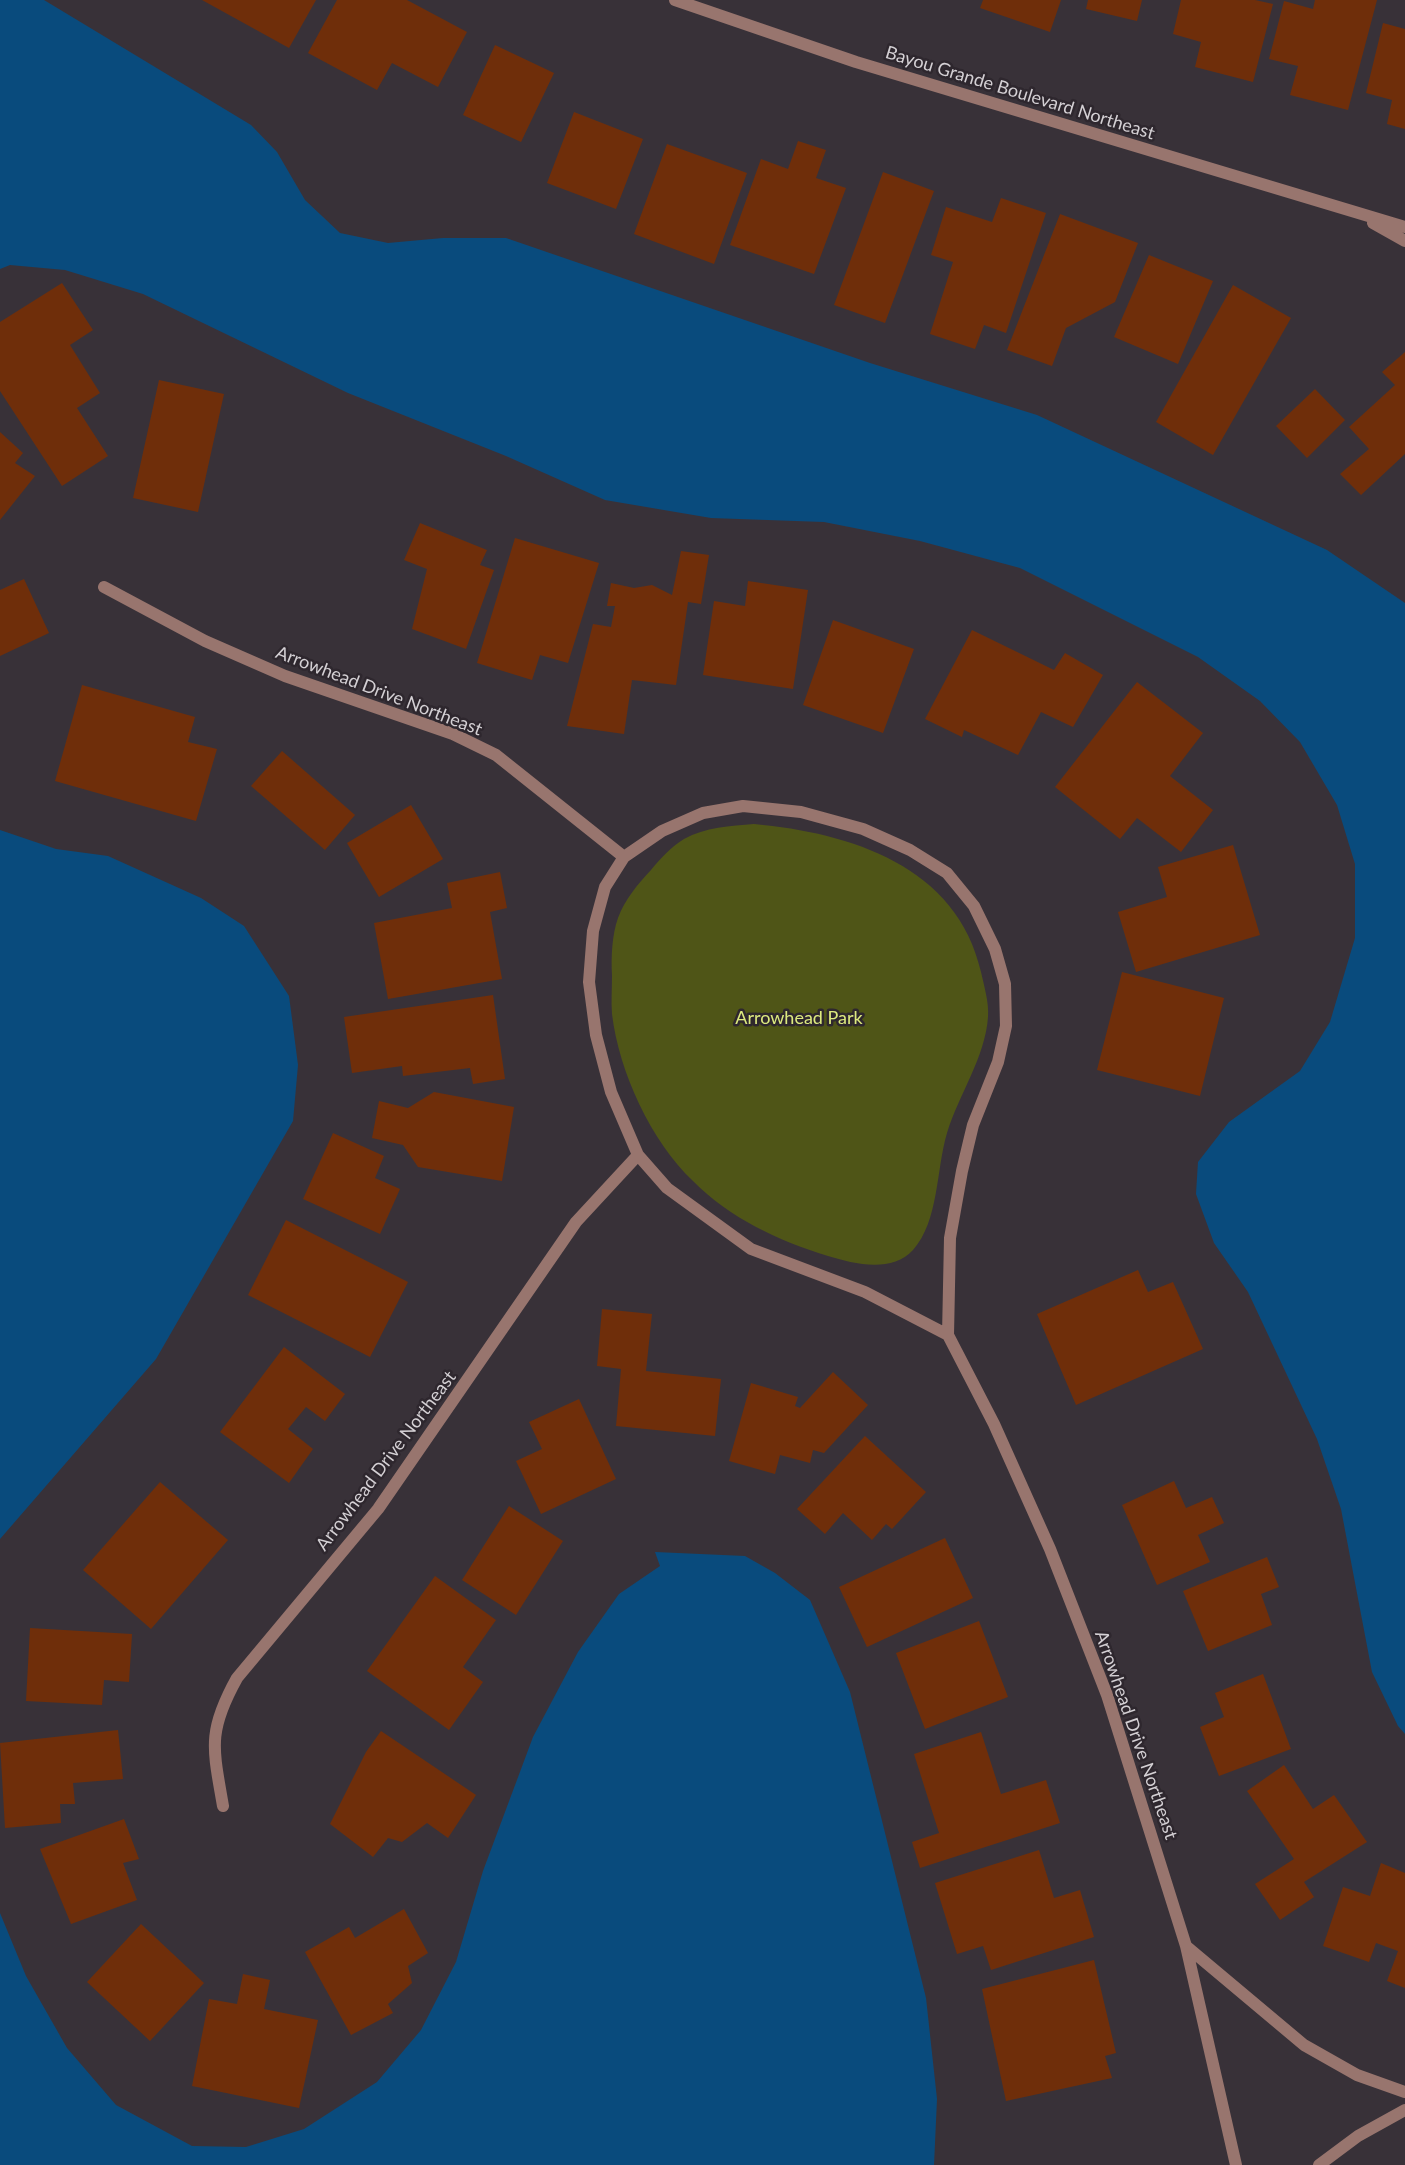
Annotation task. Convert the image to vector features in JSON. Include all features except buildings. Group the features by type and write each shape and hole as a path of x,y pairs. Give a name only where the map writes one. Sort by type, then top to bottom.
{"street":[{"name":"Bayou Grande Boulevard Northeast","path":"675,0 856,62 1405,227"},
{"name":"Bayou Grande Boulevard Northeast","path":"1356,213 1405,241"},
{"name":"Arrowhead Drive Northeast","path":"104,587 205,641 285,676 453,734 495,756 624,857"},
{"name":"Arrowhead Drive Northeast","path":"948,1335 865,1292 751,1249 668,1188 638,1155 611,1092 596,1035 590,982 593,931 606,887 624,857 662,831 703,813 743,806 801,812 863,829 910,849 947,873 974,906 995,949 1005,984 1006,1026 998,1062 973,1125 962,1171 950,1238 948,1335 994,1424 1050,1549 1103,1684 1186,1946 1236,2165"},
{"name":"Arrowhead Drive Northeast","path":"223,1806 213,1747 219,1710 237,1678 378,1509 576,1222 638,1155"},
{"path":"1186,1946 1304,2045 1357,2075 1405,2092"},
{"path":"1319,2165 1358,2136 1405,2110"}],"green space":[{"name":"Arrowhead Park","path":"754,824 827,836 862,847 895,862 924,881 949,905 968,936 981,972 988,1011 982,1047 947,1133 928,1225 913,1250 895,1262 872,1265 828,1256 756,1227 723,1206 693,1181 664,1146 639,1104 622,1059 612,1014 612,946 618,918 624,904 658,862 684,839 727,826"}],"water":[{"path":"0,0 44,0 251,125 277,152 305,200 340,233 388,243 443,238 506,238 870,363 1037,415 1327,550 1405,603 1405,1734 1398,1726 1372,1672 1341,1509 1317,1439 1248,1292 1214,1243 1196,1194 1198,1162 1229,1122 1300,1071 1330,1022 1355,938 1355,864 1337,805 1300,742 1260,701 1198,657 1020,568 920,541 824,522 711,518 605,500 506,456 348,393 143,294 65,270 10,265 0,269"},
{"path":"0,830 56,849 108,856 201,898 244,926 289,996 298,1065 293,1121 156,1359 0,1539"},
{"path":"655,1552 745,1556 775,1573 810,1600 850,1692 926,1998 937,2099 934,2165 0,2165 0,1913 26,1976 67,2048 116,2105 192,2146 246,2147 304,2129 377,2082 421,2030 456,1962 483,1871 533,1737 578,1652 619,1594 660,1566"}]}
